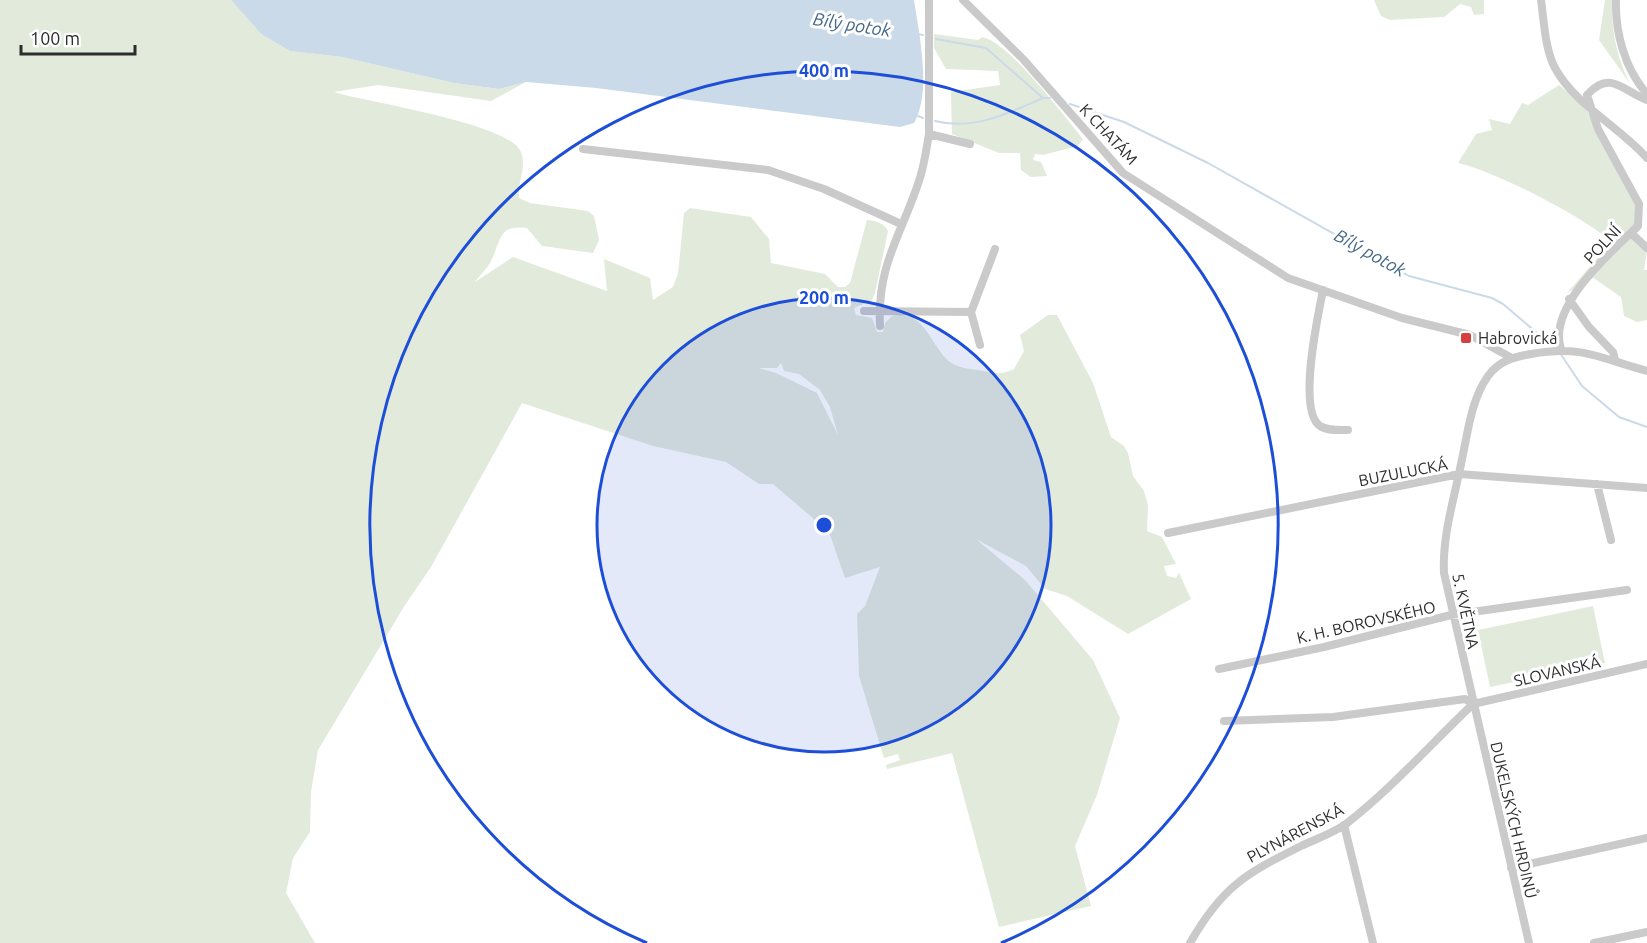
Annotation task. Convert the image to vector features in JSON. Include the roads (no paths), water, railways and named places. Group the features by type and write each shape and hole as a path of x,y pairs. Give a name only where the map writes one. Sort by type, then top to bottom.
{"street":[{"path":"880,326 879,311 884,269 918,185 929,134 929,0"},
{"name":"K CHATÁM","path":"963,0 1023,59 1123,173 1288,278 1402,318 1470,335 1510,357"},
{"path":"1541,0 1554,66 1563,80 1588,105 1632,140 1647,158"},
{"path":"1616,0 1618,34 1635,81 1647,94"},
{"path":"1588,105 1587,95 1595,86 1607,82 1621,85 1647,100"},
{"name":"POLNÍ","path":"1560,349 1557,337 1569,299 1638,226 1639,204 1588,105"},
{"path":"929,134 970,144"},
{"path":"583,148 768,171 824,189 901,224"},
{"path":"1631,233 1647,248"},
{"path":"980,345 971,312 995,249"},
{"path":"1323,290 1312,357 1310,412 1320,426 1336,431 1348,430"},
{"path":"1569,299 1589,327 1613,352 1615,360"},
{"path":"864,311 971,312"},
{"path":"1510,357 1560,349 1615,360 1647,371"},
{"name":"5. KVĚTNA","path":"1473,704 1451,615 1443,561 1473,408 1487,377 1510,357"},
{"name":"BUZULUCKÁ","path":"1168,533 1459,474 1647,488"},
{"path":"1597,484 1611,540"},
{"name":"K. H. BOROVSKÉHO","path":"1219,669 1324,647 1451,615 1627,590"},
{"name":"SLOVANSKÁ","path":"1473,704 1647,664"},
{"path":"1224,721 1333,717 1465,699 1473,704"},
{"name":"PLYNÁRENSKÁ","path":"1190,943 1222,896 1246,874 1344,825 1377,798 1473,704"},
{"name":"DUKELSKÝCH HRDINŮ","path":"1473,704 1529,943"},
{"path":"1344,825 1373,943"},
{"path":"1511,868 1647,838"},
{"path":"1594,943 1647,932"}],"water":[{"path":"231,0 914,0 923,63 922,95 914,123 900,127 596,88 526,82 499,89 454,83 342,57 290,51 261,34"}],"waterway":[{"name":"Bílý potok","path":"917,34 923,35"},
{"name":"Bílý potok","path":"936,39 986,48 1043,98 1050,98"},
{"path":"935,121 963,124 977,122 1004,115 1043,98"},
{"name":"Bílý potok","path":"1070,104 1124,122 1208,163 1409,276 1492,298 1503,304 1556,349"},
{"path":"918,116 923,118"},
{"name":"Bílý potok","path":"1560,353 1582,386 1619,417 1647,427"}],"place":[{"name":"Habrovická","path":"1466,338"}]}
